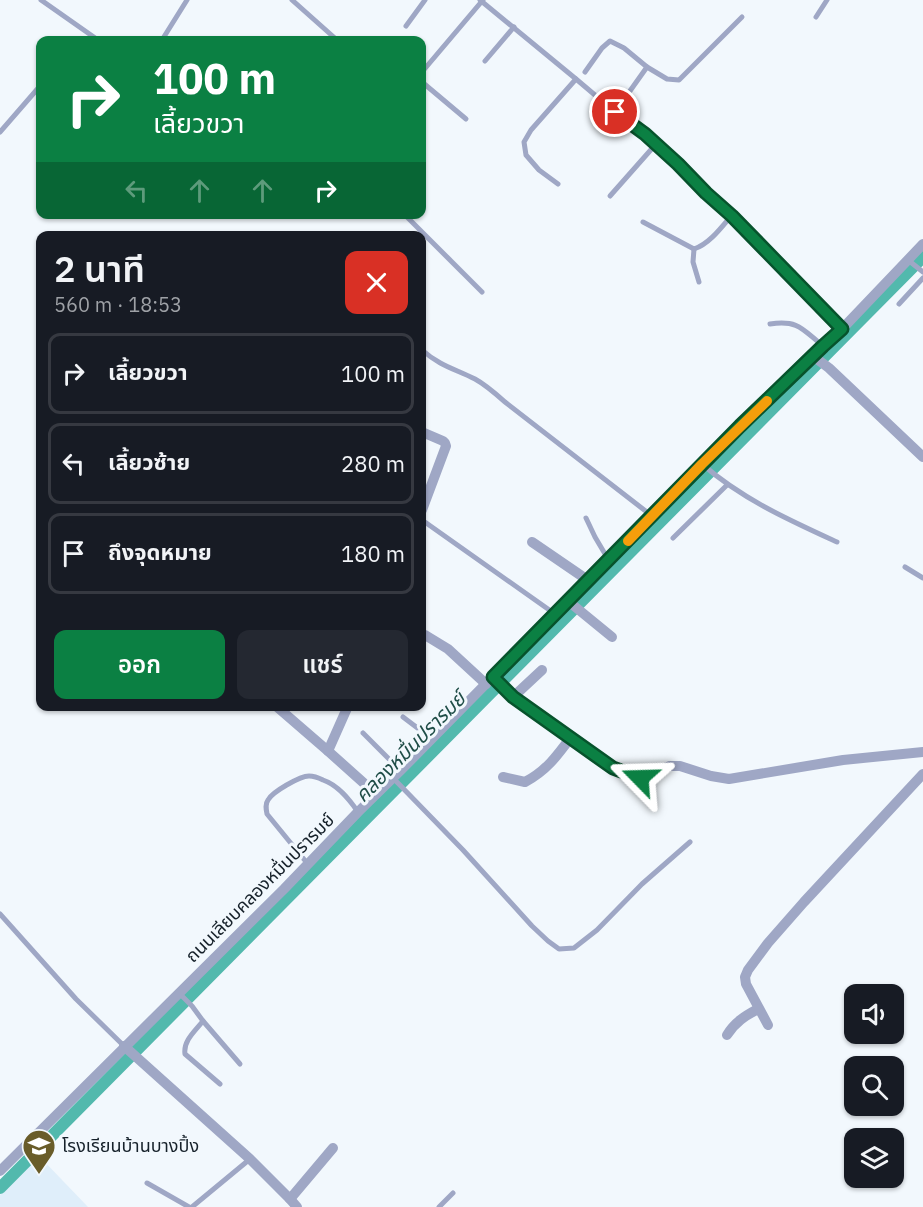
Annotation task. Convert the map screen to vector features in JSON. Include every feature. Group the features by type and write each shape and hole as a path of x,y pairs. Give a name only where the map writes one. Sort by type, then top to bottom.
{"street":[{"name":"ถนนเลียบคลองหมื่นปรารมย์","path":"0,1171 182,996 376,794 399,781 432,739 555,615 575,607 588,581 842,329 923,244"},
{"path":"813,356 829,368 923,457"},
{"path":"426,434 443,441 446,446 426,499"},
{"path":"532,542 588,581"},
{"path":"575,607 612,637"},
{"path":"426,636 613,768 640,778 670,766 680,766 711,776 729,778 843,760 923,752"},
{"path":"511,694 542,670"},
{"path":"282,711 376,794"},
{"path":"328,751 346,711"},
{"path":"503,777 525,782 536,776 546,768 571,737"},
{"path":"768,1025 746,984 745,977 748,970 804,902 923,774"},
{"path":"727,1035 732,1026 744,1016 758,1009"},
{"path":"128,1049 250,1159 293,1203 333,1148"}],"lane":[{"path":"40,0 92,36"},
{"path":"164,36 187,0"},
{"path":"292,0 332,36"},
{"path":"406,26 425,0"},
{"path":"816,17 827,0"},
{"path":"426,67 482,1 656,144 732,216 842,329"},
{"path":"585,72 610,40 667,79 679,80 742,17"},
{"path":"485,61 514,27"},
{"path":"615,112 647,67"},
{"path":"558,184 539,170 526,155 524,142 531,130 576,79"},
{"path":"426,85 466,119"},
{"path":"0,132 36,91"},
{"path":"610,196 656,144"},
{"path":"643,222 694,249 701,247 732,216"},
{"path":"409,219 421,231"},
{"path":"426,236 482,292"},
{"path":"694,249 693,262 699,282"},
{"path":"908,260 923,272"},
{"path":"899,304 923,278"},
{"path":"770,324 784,322 797,325 823,346"},
{"path":"426,354 444,366 488,388 652,516"},
{"path":"704,466 727,484 776,513 837,543"},
{"path":"673,538 727,484"},
{"path":"586,518 609,560"},
{"path":"426,523 555,615"},
{"path":"906,567 923,578"},
{"path":"403,717 432,739"},
{"path":"363,733 399,781 532,926 559,949 574,948 597,930 642,884 690,842"},
{"path":"308,865 267,814 268,798 296,780 309,776 324,780 336,787 358,812"},
{"path":"0,914 76,999 128,1049"},
{"path":"182,996 240,1064"},
{"path":"203,1021 186,1043 185,1054 220,1084"},
{"path":"147,1183 191,1207 250,1159"},
{"path":"439,1207 453,1193"}],"shaded area":[{"name":"โรงเรียนบ้านบางปิ้ง","path":"39,1156 88,1207 0,1207 0,1195"}],"waterway":[{"name":"คลองหมื่นปรารมย์","path":"0,1188 923,257"}],"slow traffic":[{"path":"628,541 767,401"}],"place":[{"name":"โรงเรียนบ้านบางปิ้ง","path":"39,1175"}],"route":[{"path":"615,112 645,134 678,164 842,329 740,426 493,677 513,697 613,768 640,778"}]}
